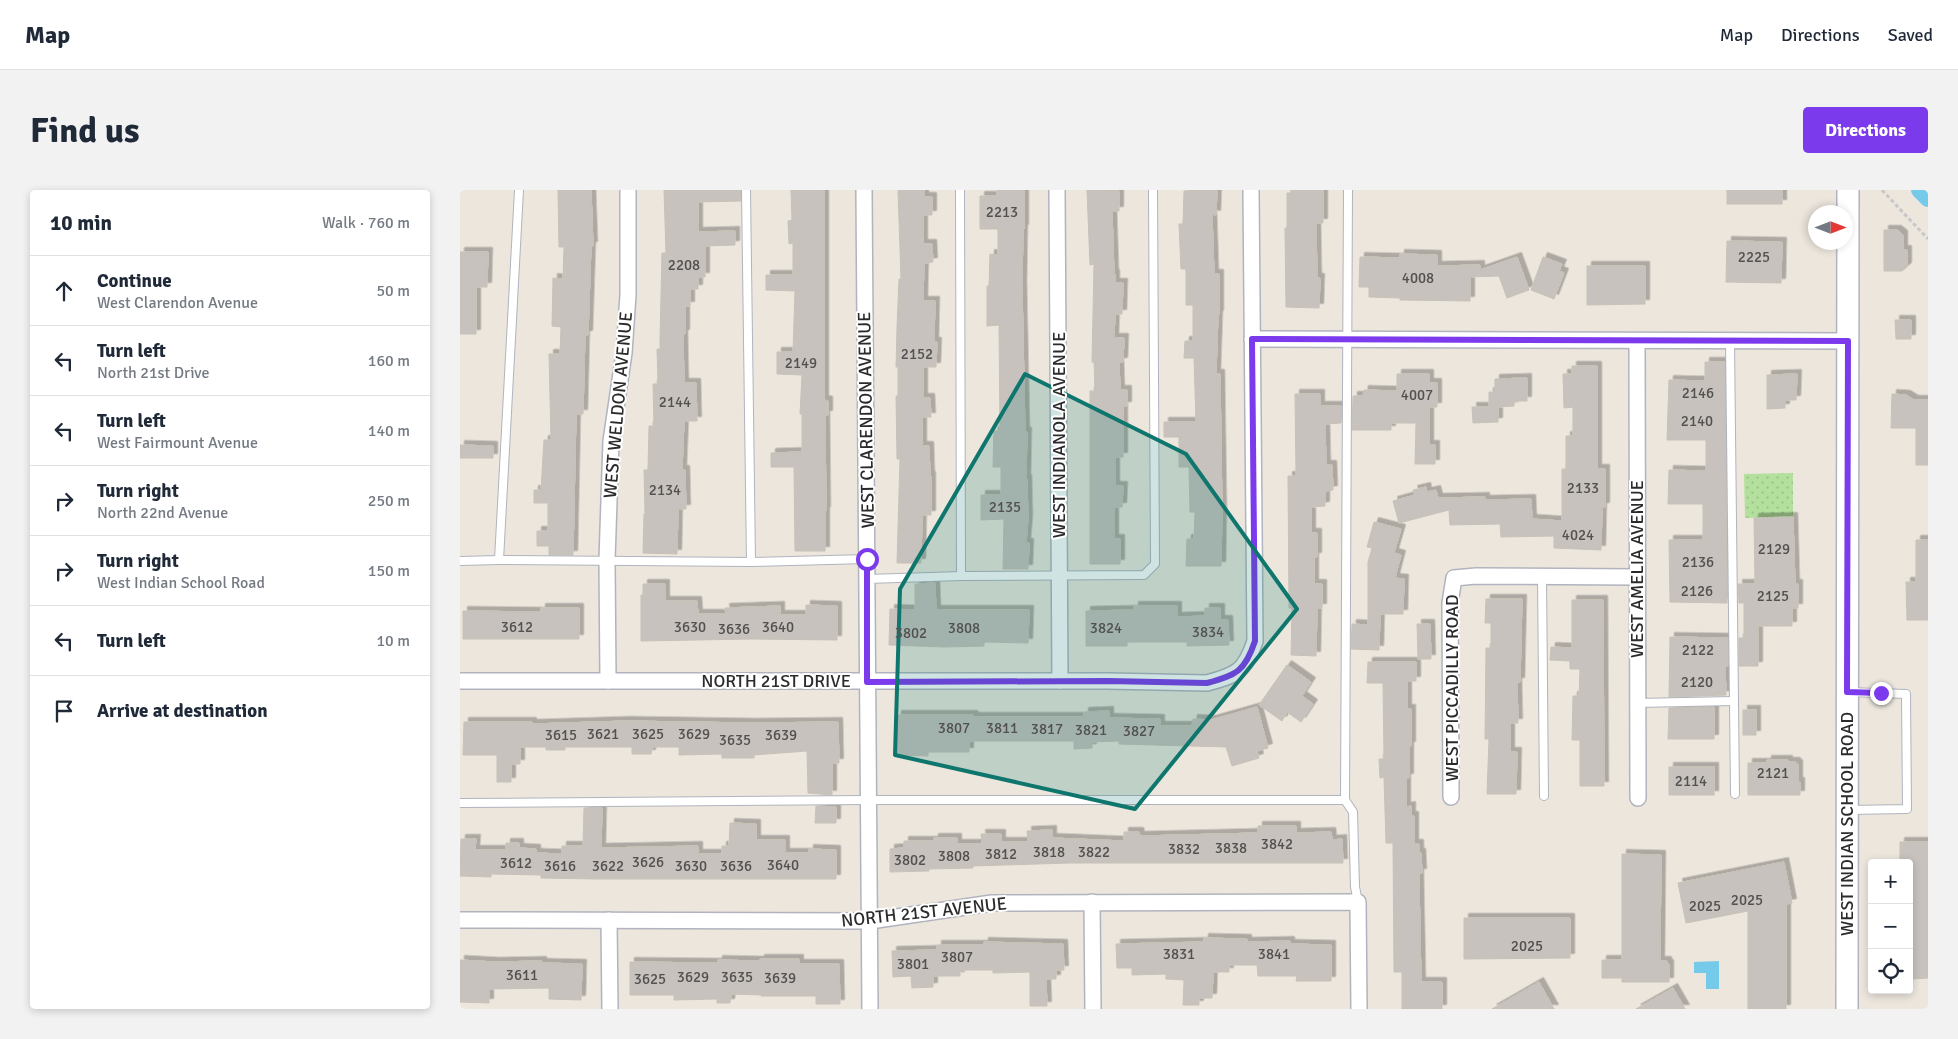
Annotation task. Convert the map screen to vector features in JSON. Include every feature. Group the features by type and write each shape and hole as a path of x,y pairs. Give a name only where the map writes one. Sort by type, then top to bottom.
{"main road":[{"name":"WEST INDIAN SCHOOL ROAD","path":"1847,1009 1848,190"}],"street":[{"name":"WEST WELDON AVENUE","path":"608,681 607,560 611,441 624,353 628,295 628,190"},
{"name":"WEST CLARENDON AVENUE","path":"864,190 870,1009"},
{"name":"WEST INDIANOLA AVENUE","path":"1057,190 1060,681"},
{"path":"1251,190 1252,339 1848,341"},
{"name":"NORTH 21ST DRIVE","path":"460,681 1060,681 1207,683 1222,679 1240,671 1250,655 1255,641 1252,339"},
{"name":"WEST AMELIA AVENUE","path":"1637,340 1638,798"},
{"path":"1542,576 1637,577"},
{"name":"WEST PICCADILLY ROAD","path":"1452,797 1450,603 1454,578 1542,576"},
{"path":"1092,902 1093,1009"},
{"path":"1358,902 1359,1009"},
{"name":"NORTH 21ST AVENUE","path":"460,920 870,921 992,904 1358,902"},
{"path":"609,920 610,1009"}],"lane":[{"path":"499,560 519,190"},
{"path":"746,190 751,562"},
{"path":"960,190 961,576"},
{"path":"867,578 1144,575 1155,564 1153,190"},
{"path":"1348,190 1345,800 1353,812 1355,887 1358,902"},
{"path":"1730,341 1735,794"},
{"path":"460,561 607,560 751,562 867,559"},
{"path":"1542,576 1544,796"},
{"path":"1847,692 1906,694 1907,808 1847,810"},
{"path":"1637,703 1734,701"},
{"path":"460,803 868,800 1345,800"}],"path":[{"path":"1882,190 1928,239"}],"highlighted area":[{"path":"1025,374 1186,454 1297,609 1135,809 895,755 900,589"}],"green space":[{"path":"1793,473 1793,517 1745,518 1744,474"}],"water":[{"path":"1719,961 1719,989 1706,989 1706,973 1694,973 1694,962"}],"building":[{"path":"558,190 591,190 593,246 591,246 588,335 585,335 583,414 576,414 573,555 549,555 549,546 537,546 537,531 548,531 548,503 534,503 534,490 541,490 544,440 551,440 549,354 560,354 561,327 552,326 553,278 563,279 564,247 559,247"},
{"path":"664,190 740,190 741,201 698,202 698,232 735,231 735,245 705,246 705,277 698,277 698,289 690,289 690,306 685,306 685,334 683,334 684,383 696,383 697,421 684,421 682,470 685,470 686,509 678,509 677,554 643,553 645,514 644,470 648,470 649,426 654,426 653,384 658,384 657,349 660,349 662,253 666,253"},
{"path":"791,190 824,190 824,400 828,401 828,415 825,415 825,551 795,551 794,467 771,467 771,453 802,452 802,414 800,414 802,375 777,374 777,352 793,352 795,291 766,290 766,275 793,275 793,243 789,244 788,221 792,220"},
{"path":"898,190 924,190 924,197 932,197 932,215 923,215 923,244 932,244 933,262 924,263 923,301 935,301 934,342 937,342 936,367 923,367 923,398 930,398 931,417 922,417 922,446 929,446 931,515 922,515 921,563 897,563 900,459 897,459 896,396 898,396 898,367 896,367 899,279 901,279"},
{"path":"997,190 1024,190 1022,286 1025,432 1027,432 1026,479 1028,519 1026,543 1029,543 1028,569 1003,569 1004,519 981,520 981,495 1001,495 1001,467 993,467 994,431 1000,431 999,325 987,326 987,286 989,286 990,254 998,255 998,229 980,229 980,196 997,196"},
{"path":"1087,190 1119,191 1119,211 1112,211 1114,274 1115,283 1123,283 1122,314 1115,314 1114,338 1124,338 1123,362 1119,362 1120,390 1127,390 1127,406 1123,406 1123,457 1115,457 1115,486 1123,486 1122,507 1114,507 1114,539 1120,539 1120,564 1090,564 1090,391 1095,391 1094,362 1092,362 1094,264 1090,265"},
{"path":"1217,190 1216,215 1212,214 1214,274 1219,274 1216,374 1220,374 1221,566 1186,566 1187,539 1194,539 1195,512 1190,512 1189,467 1179,467 1179,437 1164,437 1164,422 1196,422 1194,358 1184,358 1185,341 1193,341 1193,305 1186,305 1186,269 1181,269 1179,224 1183,224 1184,191"},
{"path":"1291,190 1323,190 1323,223 1316,223 1317,278 1320,278 1319,308 1286,307 1285,228 1287,228 1287,193 1291,193"},
{"path":"1727,190 1782,190 1782,204 1727,204"},
{"path":"1884,230 1897,230 1903,235 1903,250 1907,250 1907,267 1902,271 1884,271"},
{"path":"1727,241 1782,242 1781,283 1726,282"},
{"path":"460,252 488,252 487,287 476,287 476,334 460,334"},
{"path":"1400,254 1437,255 1437,266 1480,265 1480,270 1517,257 1529,290 1507,298 1499,276 1470,277 1470,301 1400,300 1400,298 1369,297 1369,287 1359,287 1360,257 1400,258"},
{"path":"1543,257 1562,264 1559,271 1564,273 1554,299 1531,290"},
{"path":"1587,266 1645,266 1645,304 1587,305"},
{"path":"1895,320 1911,320 1911,339 1896,339"},
{"path":"1705,362 1725,362 1727,603 1670,602 1669,540 1703,540 1703,504 1668,504 1669,470 1706,471 1706,440 1667,440 1669,380 1705,381"},
{"path":"1572,366 1597,366 1597,469 1605,469 1605,507 1602,507 1601,550 1554,548 1554,536 1501,537 1500,524 1450,525 1449,510 1399,523 1393,501 1415,495 1413,490 1426,487 1427,492 1436,490 1438,498 1485,497 1485,500 1531,499 1532,519 1562,521 1562,469 1566,469 1566,436 1573,436 1573,407 1564,408 1563,374 1572,374"},
{"path":"1397,374 1429,374 1429,383 1437,383 1437,407 1429,407 1429,445 1435,445 1435,464 1415,464 1416,423 1391,423 1391,430 1352,430 1353,396 1363,396 1364,390 1397,391"},
{"path":"1797,374 1796,400 1785,400 1785,408 1767,409 1767,375"},
{"path":"1527,378 1527,401 1514,401 1514,406 1498,407 1498,422 1473,423 1472,407 1489,407 1489,392 1495,392 1495,379"},
{"path":"1295,394 1320,394 1320,406 1341,406 1341,423 1325,424 1326,465 1332,465 1333,490 1325,491 1325,506 1311,507 1311,533 1317,533 1317,557 1314,557 1314,584 1322,584 1322,608 1317,608 1316,656 1291,655 1292,608 1289,608 1288,476 1296,476"},
{"path":"1892,394 1906,395 1914,400 1928,400 1928,465 1916,465 1916,428 1891,428"},
{"path":"460,445 493,446 493,458 460,458"},
{"path":"1793,517 1795,584 1798,584 1798,608 1792,608 1792,626 1758,626 1758,666 1739,666 1739,638 1744,638 1744,603 1739,603 1738,584 1755,584 1754,518"},
{"path":"1374,522 1401,529 1394,553 1401,555 1395,578 1404,579 1403,614 1380,614 1379,650 1351,649 1352,624 1368,625 1368,562 1372,548 1367,547"},
{"path":"1916,540 1928,540 1928,620 1907,620 1906,582 1916,582"},
{"path":"935,583 936,610 1029,610 1028,643 984,642 984,646 945,647 889,645 890,609 915,610 915,584"},
{"path":"643,584 665,584 665,601 697,601 698,614 726,614 725,608 780,606 780,615 806,615 806,605 837,606 837,640 641,641 641,595 643,595"},
{"path":"1486,599 1522,599 1520,682 1517,682 1518,723 1510,723 1510,752 1517,752 1516,794 1487,794 1489,739 1485,739 1486,648 1491,648 1491,623 1485,623"},
{"path":"1572,600 1603,600 1604,786 1580,786 1580,740 1572,740 1573,696 1579,696 1580,669 1570,669 1570,661 1550,660 1551,647 1572,648"},
{"path":"1134,606 1177,606 1177,617 1205,616 1205,608 1220,608 1220,620 1228,620 1229,645 1187,646 1187,642 1127,642 1127,646 1086,646 1086,611 1134,610"},
{"path":"541,608 579,608 579,639 463,639 463,611 541,612"},
{"path":"1417,624 1430,624 1431,659 1418,659"},
{"path":"1670,637 1728,638 1728,666 1725,666 1726,695 1669,697"},
{"path":"1368,662 1416,662 1416,681 1407,681 1407,709 1411,709 1411,746 1409,746 1409,778 1406,778 1406,807 1411,806 1411,816 1414,816 1414,844 1419,844 1419,853 1421,853 1422,873 1419,873 1419,880 1421,982 1442,982 1442,1009 1402,1009 1402,972 1394,972 1393,843 1386,843 1384,777 1380,778 1379,759 1384,759 1383,683 1367,683"},
{"path":"1287,665 1311,682 1302,696 1313,704 1301,722 1287,712 1282,721 1259,705"},
{"path":"1257,707 1268,748 1257,751 1259,758 1232,766 1226,747 1119,744 1119,741 1092,742 1092,748 1074,749 1074,741 969,741 969,752 928,752 928,756 896,755 897,715 1084,717 1084,712 1109,711 1109,718 1160,719 1160,726 1192,726 1193,719 1211,720"},
{"path":"1714,707 1714,739 1668,739 1669,708"},
{"path":"1743,710 1756,710 1756,735 1743,735"},
{"path":"626,721 838,722 839,763 832,763 832,795 808,793 807,751 754,755 754,758 722,758 722,754 679,755 679,747 652,747 651,754 632,754 632,747 565,747 565,750 546,750 546,747 520,747 520,764 511,764 511,782 497,782 497,755 463,755 464,722 532,722 532,724"},
{"path":"1767,760 1788,760 1788,762 1796,762 1798,764 1800,795 1748,795 1748,763 1767,763"},
{"path":"1669,767 1714,767 1714,795 1669,795"},
{"path":"816,806 836,807 836,823 815,823"},
{"path":"584,808 602,808 601,848 698,846 698,854 722,854 722,846 729,846 730,823 756,824 756,840 785,840 785,853 809,853 809,849 836,850 836,879 595,879 541,878 541,875 491,874 491,877 460,876 461,839 476,839 475,850 506,850 506,843 519,843 519,848 536,849 536,853 562,854 562,846 583,846"},
{"path":"1258,826 1296,826 1296,833 1331,832 1332,840 1342,839 1343,863 1070,863 973,866 973,868 890,872 890,849 904,848 904,841 934,841 934,838 957,838 957,844 982,844 981,834 1001,834 1001,842 1028,842 1027,831 1052,830 1052,838 1124,841 1124,832 1139,832 1140,836 1258,833"},
{"path":"1900,842 1928,842 1928,978 1913,979 1913,859 1900,859"},
{"path":"1622,854 1661,855 1660,961 1667,961 1667,964 1669,964 1669,982 1622,982 1622,978 1602,978 1602,960 1622,960"},
{"path":"1784,862 1792,903 1786,904 1786,1009 1748,1009 1748,911 1686,923 1678,883"},
{"path":"1464,918 1570,918 1570,958 1464,959"},
{"path":"1204,938 1247,939 1247,942 1290,941 1290,944 1331,945 1331,981 1296,981 1297,976 1258,976 1257,965 1229,965 1229,972 1213,972 1212,998 1199,998 1199,1005 1183,1005 1184,980 1166,979 1166,974 1132,975 1132,968 1117,968 1116,944 1204,942"},
{"path":"984,942 1063,944 1064,970 1056,970 1056,979 1046,979 1047,1006 1030,1006 1030,972 993,973 993,970 960,970 960,976 933,976 933,987 912,988 911,976 893,977 892,951 937,950 937,945 984,945"},
{"path":"760,959 799,959 799,964 839,964 840,1004 816,1004 816,996 731,994 730,1003 717,1003 717,999 674,1000 674,995 630,995 630,962 718,963 718,960 760,961"},
{"path":"460,960 495,962 542,961 542,963 582,964 581,1000 549,999 549,988 489,989 489,1003 460,1002"},
{"path":"1539,982 1554,1009 1492,1009"},
{"path":"1673,988 1685,1009 1636,1009"}],"waterway":[{"path":"1919,190 1928,199"}],"route":[{"path":"867,559 867,682 1107,681 1207,683 1240,671 1250,655 1255,641 1252,339 1848,341 1847,692 1881,693"}]}
